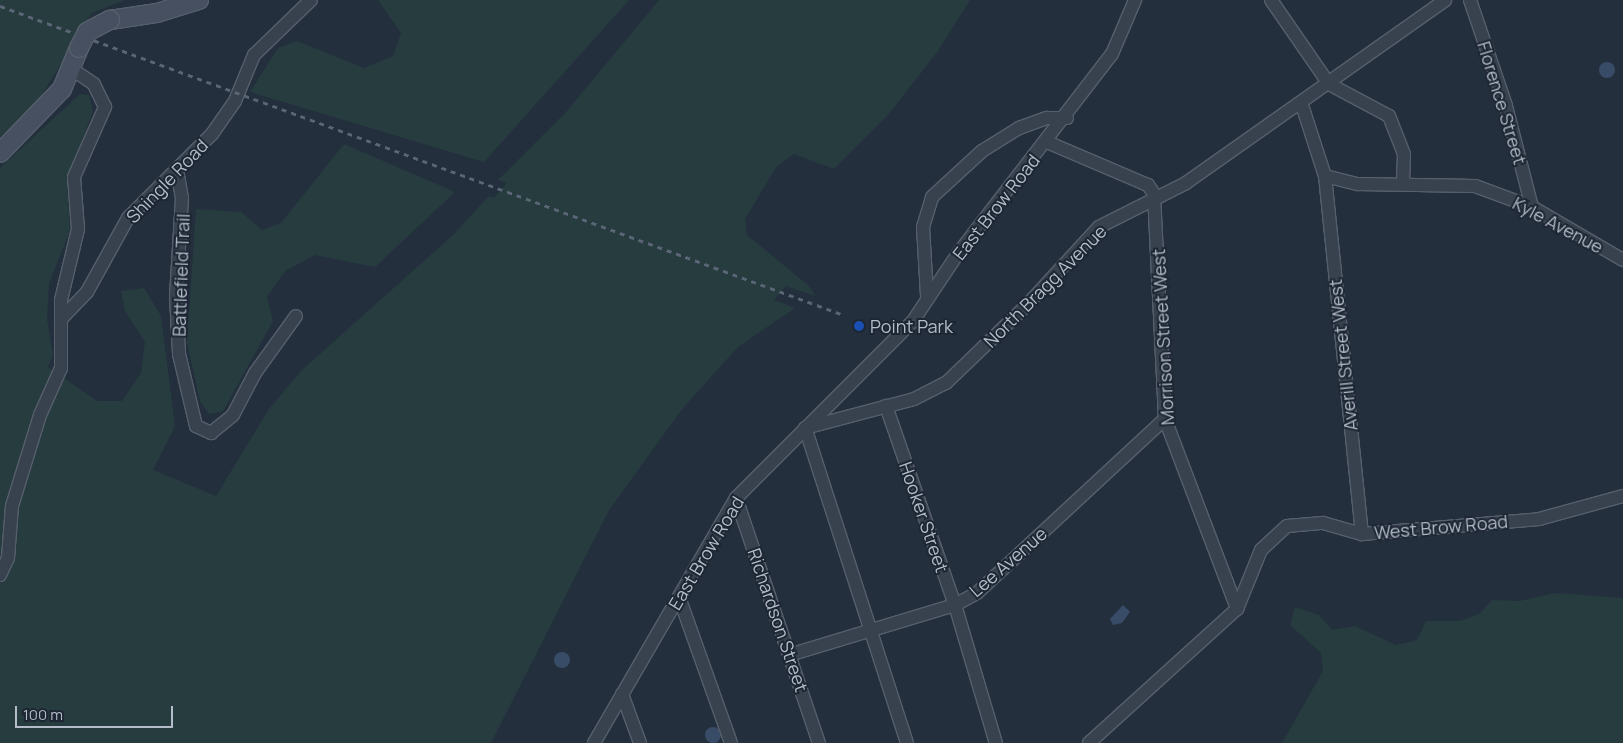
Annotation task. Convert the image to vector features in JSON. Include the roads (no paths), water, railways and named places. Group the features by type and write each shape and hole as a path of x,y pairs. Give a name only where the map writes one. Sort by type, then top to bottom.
{"main road":[{"path":"0,153 46,110 72,69 87,32 110,20 157,13 199,0"}],"street":[{"name":"Shingle Road","path":"61,318 87,292 128,218 177,170 235,101 254,55 311,0"},
{"name":"East Brow Road","path":"594,743 736,498 913,321 927,296 1067,118 1112,54 1135,0"},
{"path":"1271,0 1329,84 1389,116 1404,154 1403,184"},
{"path":"1329,84 1446,0"},
{"name":"Florence Street","path":"1470,0 1506,106 1532,208"},
{"path":"0,575 8,558 12,506 40,415 61,368 61,300 78,229 74,177 105,106 94,84 72,69"},
{"name":"North Bragg Avenue","path":"805,428 914,399 946,383 1027,305 1099,227 1154,202 1302,105 1329,84"},
{"name":"Averill Street West","path":"1302,105 1325,176 1362,534"},
{"name":"East Brow Road","path":"927,296 922,227 932,197 982,151 1019,128 1047,118 1067,118"},
{"path":"1047,142 1148,185 1154,202"},
{"name":"Battlefield Trail","path":"177,170 183,242 176,296 179,354 196,426 211,433 233,415 255,373 296,316"},
{"name":"Kyle Avenue","path":"1325,176 1358,184 1462,183 1532,208 1623,260"},
{"name":"Morrison Street West","path":"1154,202 1164,419 1237,609"},
{"name":"Hooker Street","path":"886,406 955,605 996,743"},
{"name":"Lee Avenue","path":"789,655 871,632 955,605 985,585 1164,419"},
{"path":"805,428 908,743"},
{"name":"West Brow Road","path":"1089,743 1237,609 1262,550 1287,526 1323,523 1362,534 1539,519 1623,496"},
{"name":"Richardson Street","path":"736,498 819,743"},
{"path":"679,597 731,743"},
{"path":"622,694 640,743"}],"water":[{"path":"1607,62 1615,70 1607,78 1599,70"},
{"path":"1123,605 1130,612 1122,623 1113,625 1110,619"},
{"path":"559,652 565,652 570,657 568,666 559,668 554,663 554,657"},
{"path":"713,727 719,729 721,735 719,741 713,743 707,741 705,735 707,729"}],"railway":[{"path":"0,6 841,314"}],"place":[{"name":"Point Park","path":"859,326"}]}
